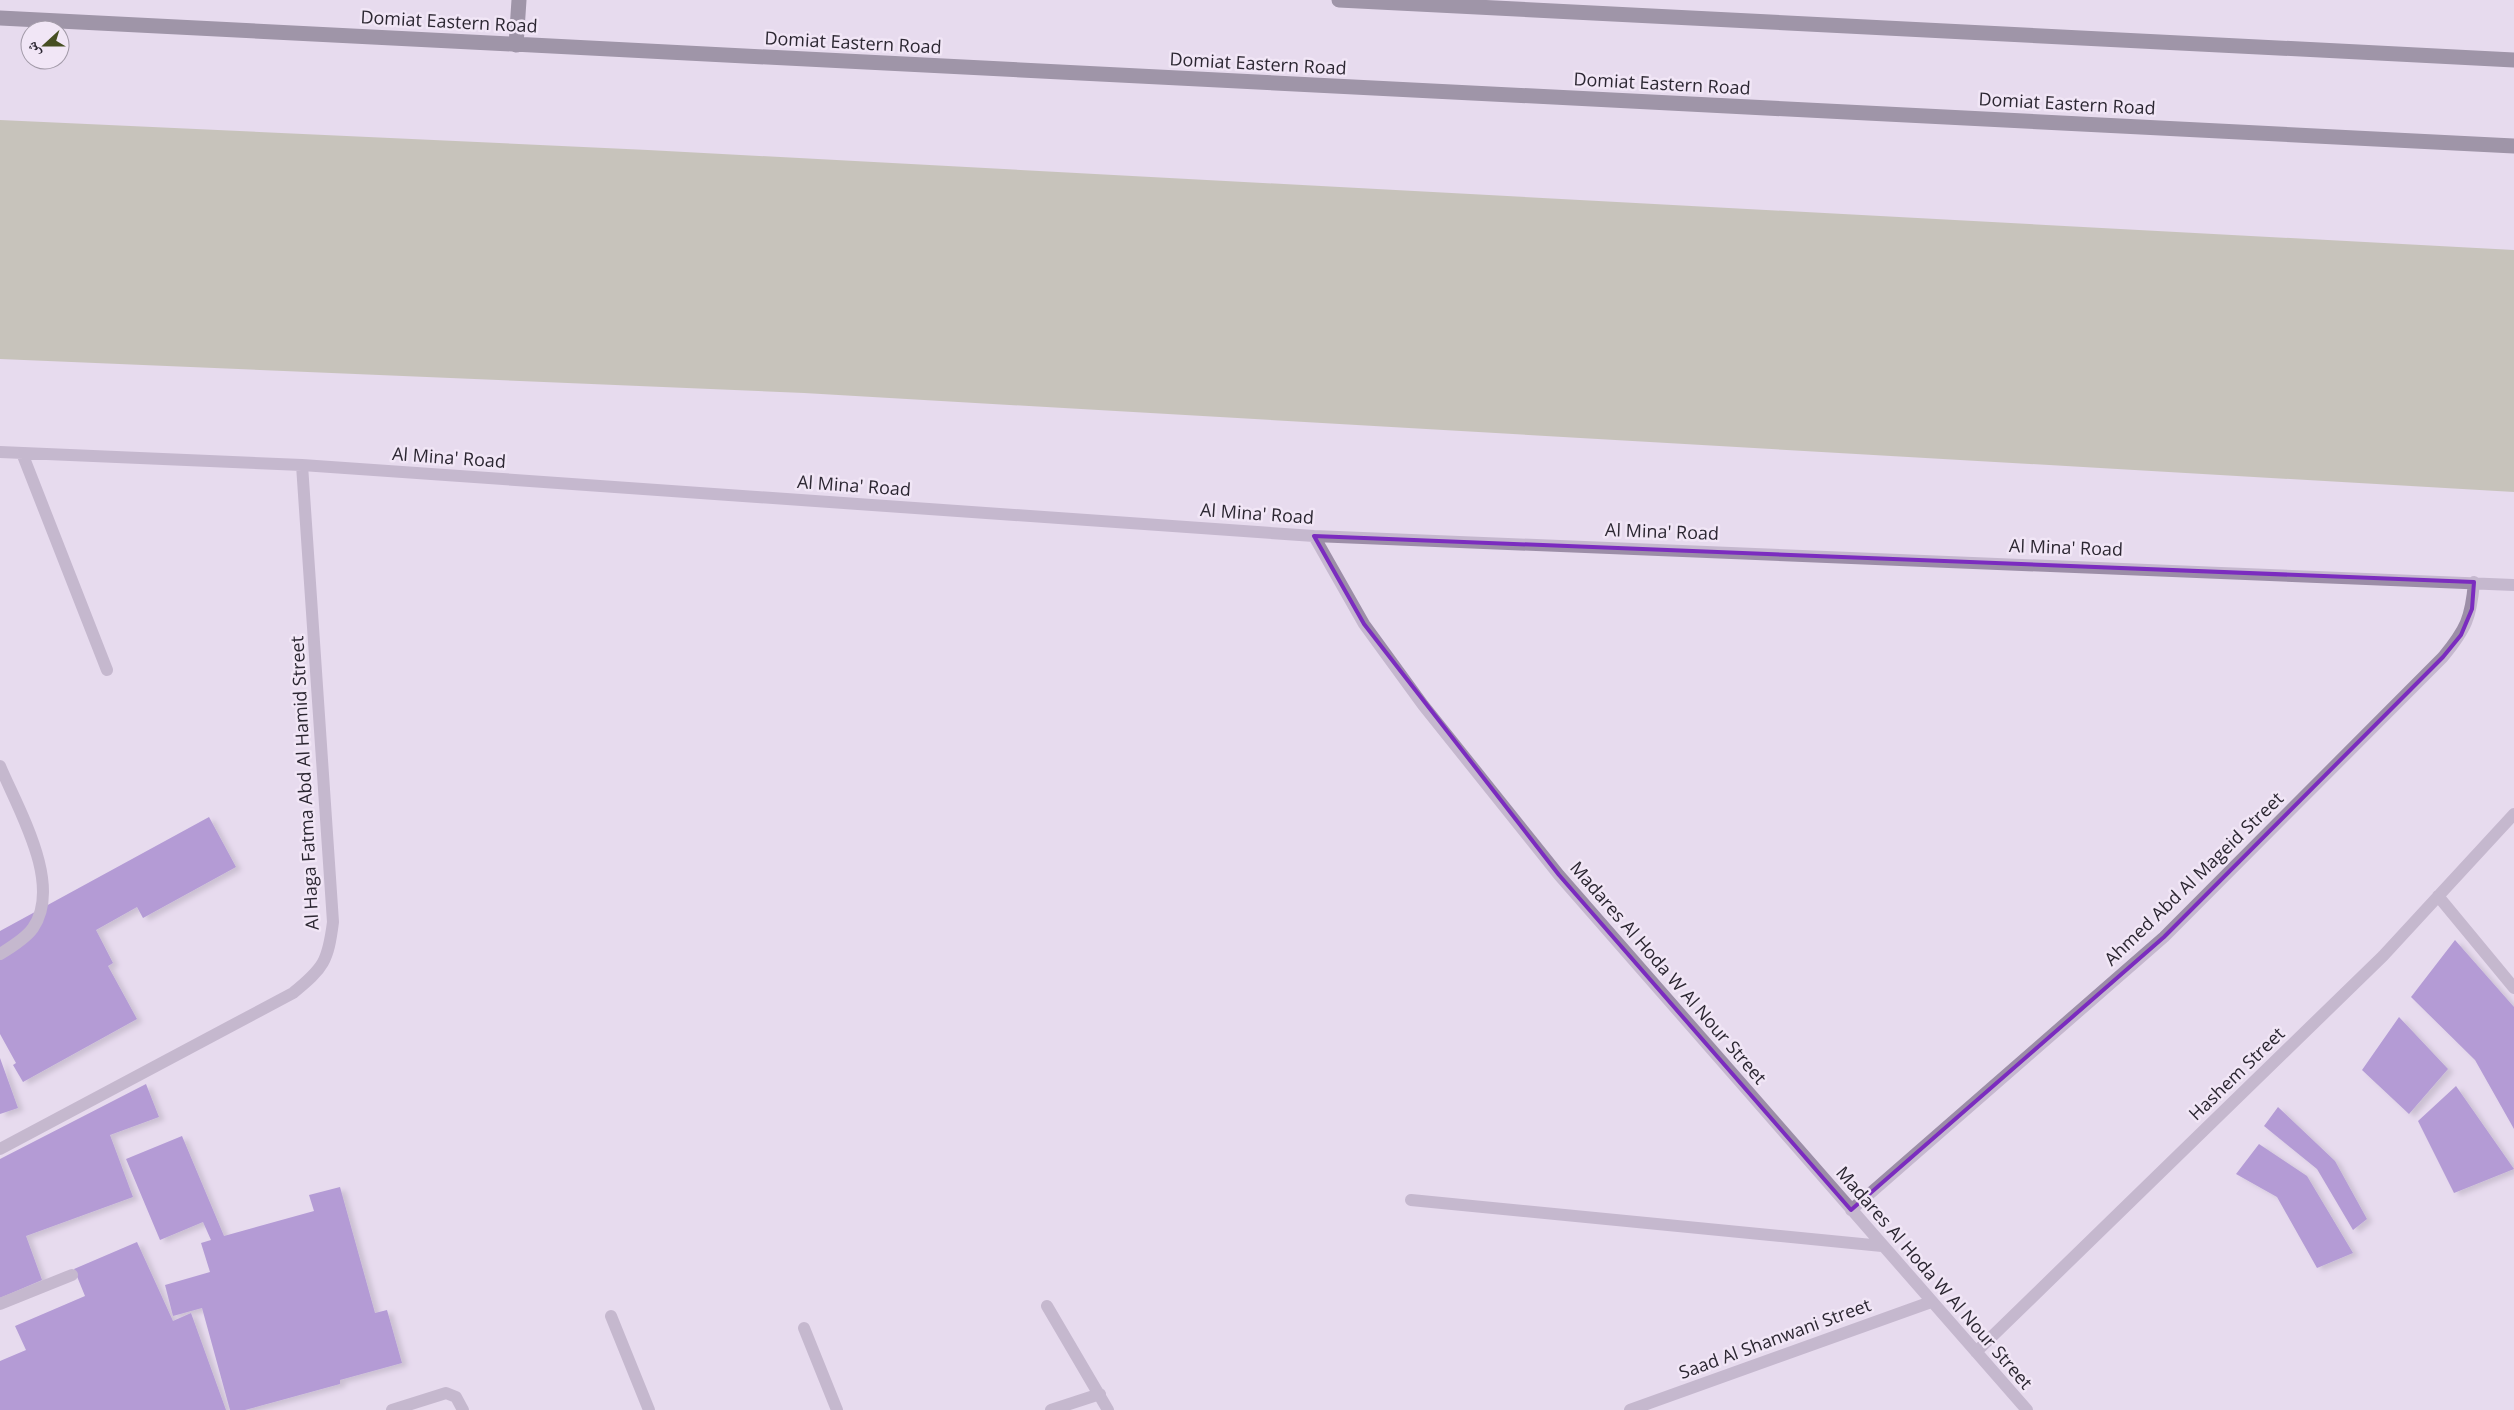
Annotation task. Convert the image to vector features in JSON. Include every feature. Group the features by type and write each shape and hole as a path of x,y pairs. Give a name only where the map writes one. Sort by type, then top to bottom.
{"highway":[{"path":"516,45 519,0"},
{"path":"1339,0 2514,60"},
{"name":"Domiat Eastern Road","path":"0,18 2514,146"}],"street":[{"name":"Al Mina' Road","path":"0,452 302,465 1314,536 2514,585"},
{"path":"22,453 108,670"},
{"name":"Al Haga Fatma Abd Al Hamid Street","path":"0,1149 294,993 316,975 329,951 333,922 302,465"},
{"name":"Madares Al Hoda W Al Nour Street","path":"1314,536 1364,624 1423,704 1559,876 2026,1410"},
{"name":"Ahmed Abd Al Mageid Street","path":"1851,1210 2164,937 2429,671 2461,635 2472,609 2474,582"},
{"path":"0,766 41,866 44,898 33,928 0,954"},
{"name":"Hashem Street","path":"1976,1352 2384,956 2514,814"},
{"path":"2438,896 2514,988"},
{"path":"1411,1200 1882,1246"},
{"path":"0,1304 72,1276"},
{"name":"Saad Al Shanwani Street","path":"1630,1410 1931,1302"},
{"path":"1047,1306 1108,1410"},
{"path":"611,1316 649,1410"},
{"path":"804,1328 837,1410"},
{"path":"392,1410 446,1392 456,1397 463,1410"},
{"path":"1051,1410 1100,1394"}],"highlighted area":[{"path":"1314,536 2474,582 2472,609 2461,635 2443,657 2164,937 1851,1210 1559,875 1364,624"}],"shaded area":[{"path":"0,120 648,150 2514,250 2514,492 804,393 0,359"}],"building":[{"path":"209,817 236,867 143,918 137,907 96,930 113,963 108,966 137,1019 23,1082 13,1065 16,1063 0,1034 0,931"},
{"path":"2455,940 2514,1007 2514,1129 2475,1060 2411,997"},
{"path":"2399,1017 2448,1069 2409,1114 2362,1070"},
{"path":"0,1058 18,1108 0,1114"},
{"path":"146,1084 159,1117 110,1135 133,1197 26,1236 42,1280 0,1298 0,1159"},
{"path":"2456,1086 2514,1169 2454,1193 2418,1121"},
{"path":"2278,1107 2335,1161 2367,1219 2353,1230 2317,1169 2264,1126"},
{"path":"182,1136 224,1236 314,1211 309,1195 340,1187 375,1313 387,1310 402,1363 340,1380 340,1384 245,1410 230,1410 202,1308 173,1316 165,1285 210,1272 201,1243 211,1240 203,1222 160,1240 126,1159"},
{"path":"2259,1144 2307,1176 2353,1253 2317,1268 2277,1197 2236,1174"},
{"path":"137,1242 173,1321 191,1313 226,1410 0,1410 0,1361 26,1350 15,1326 85,1296 74,1269"}]}
